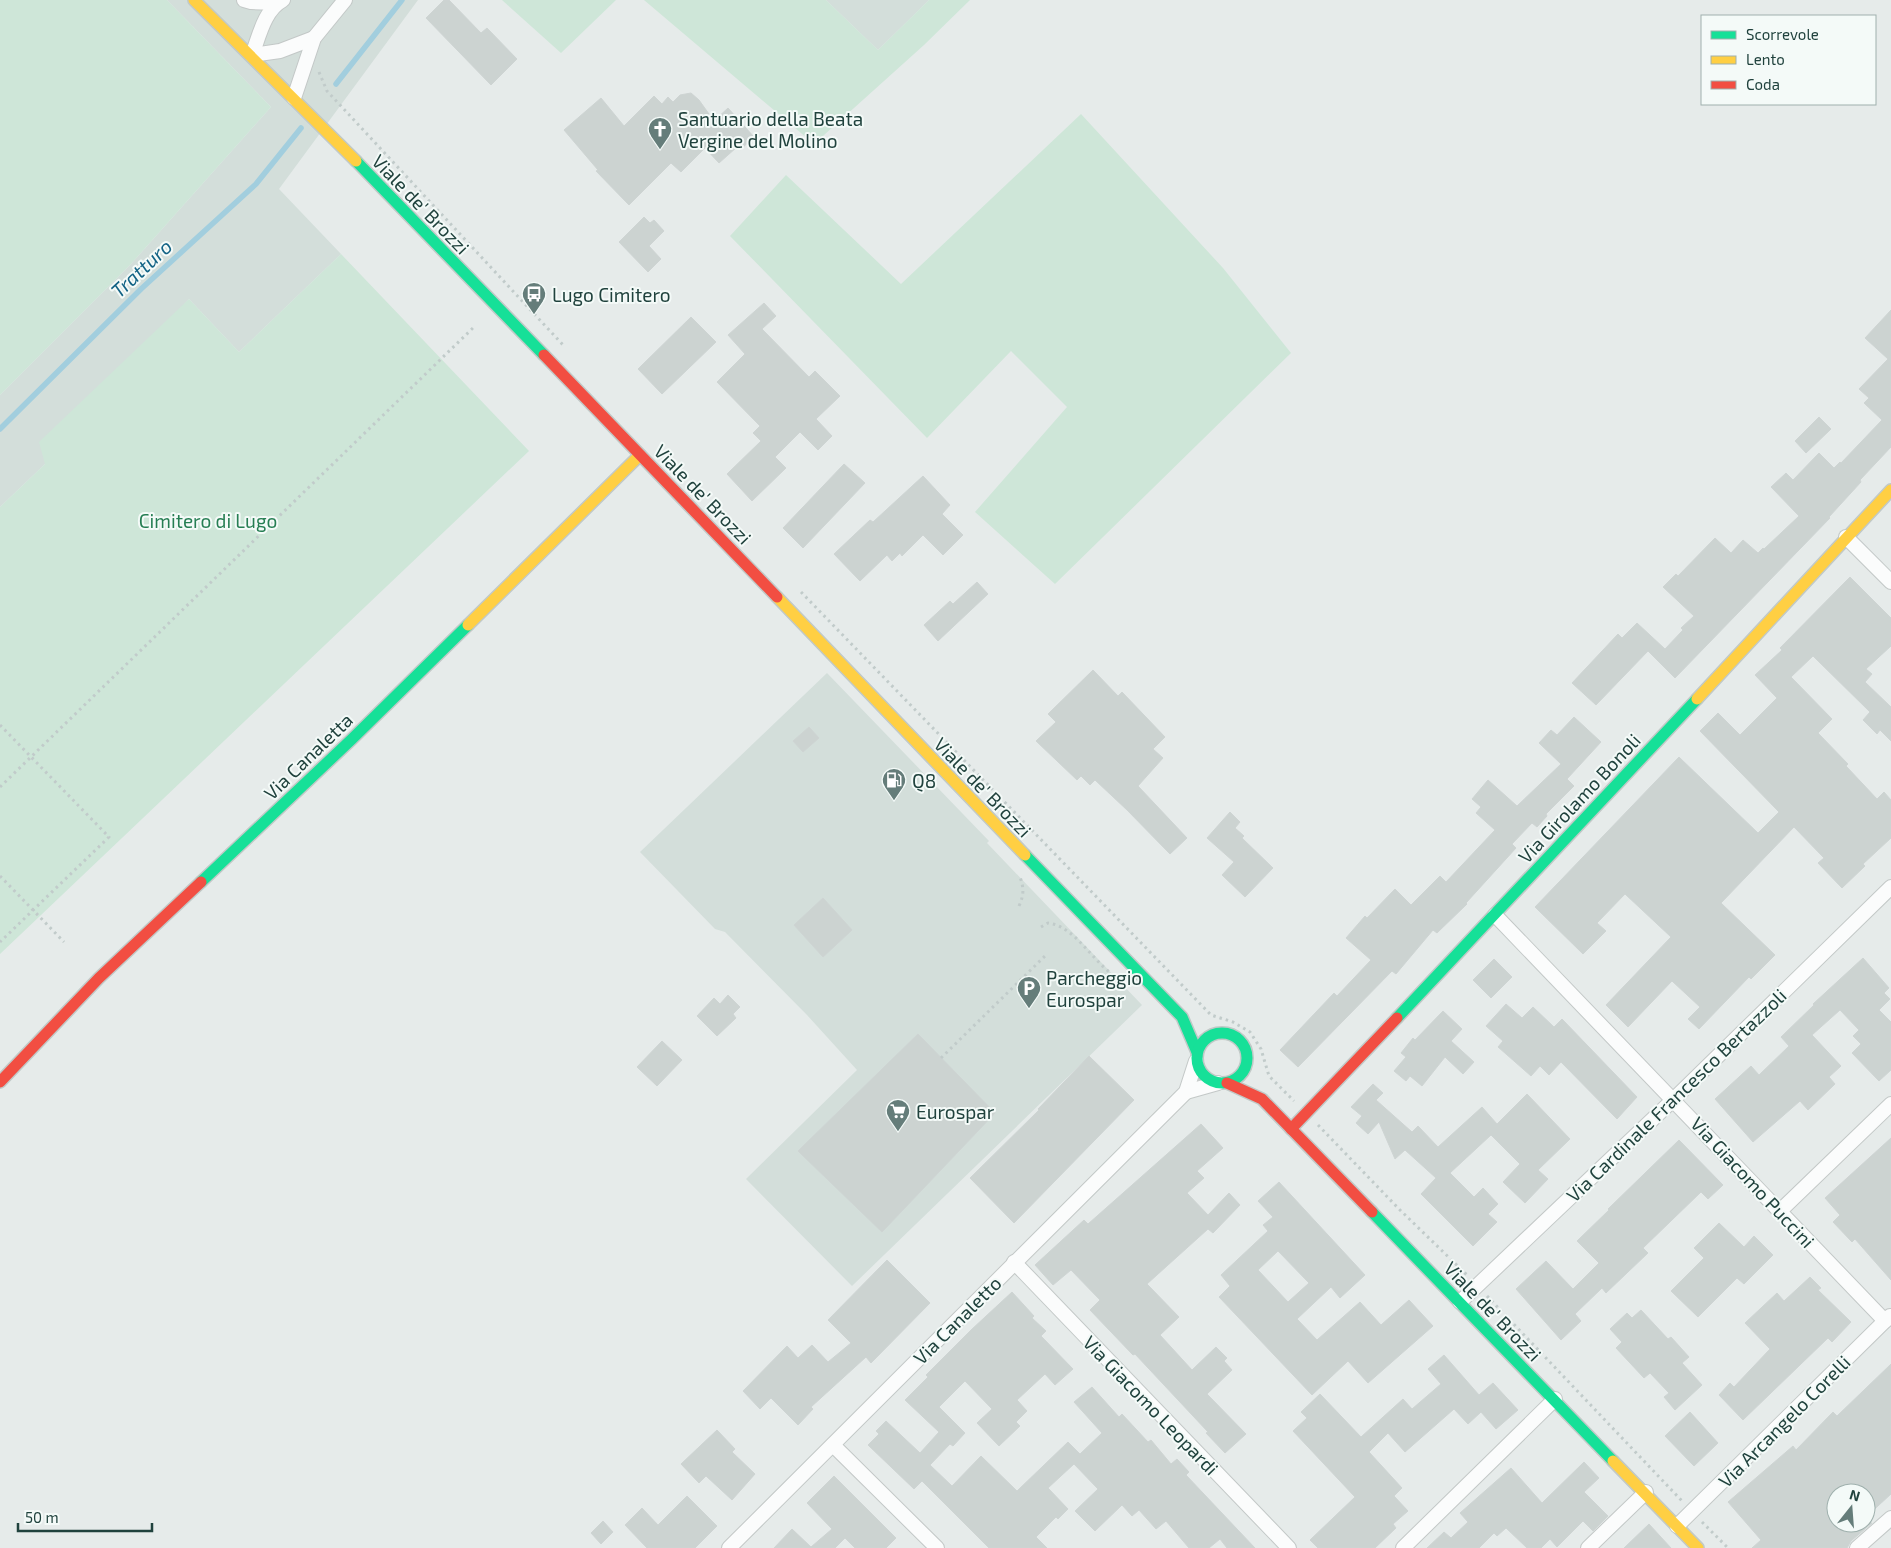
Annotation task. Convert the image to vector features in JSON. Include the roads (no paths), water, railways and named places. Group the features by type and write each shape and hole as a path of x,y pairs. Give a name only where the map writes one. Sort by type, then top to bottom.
{"street":[{"name":"Viale de' Brozzi","path":"194,0 294,98 640,455 1056,889 1182,1017 1229,1034 1242,1043 1262,1099 1646,1492 1698,1548"},
{"path":"244,0 251,2 280,2"},
{"path":"294,98 314,38 345,0"},
{"path":"280,2 265,20 252,55 280,51 314,38"},
{"name":"Via Canaletta","path":"0,1082 99,978 352,739 640,455"},
{"name":"Via Girolamo Bonoli","path":"1291,1129 1495,915 1891,490"},
{"path":"1846,537 1891,582"},
{"name":"Via Cardinale Francesco Bertazzoli","path":"1460,1302 1674,1099 1891,887"},
{"name":"Via Giacomo Puccini","path":"1495,915 1780,1211 1888,1318"},
{"name":"Viale de' Brozzi","path":"1182,1017 1203,1076 1210,1081 1223,1083 1262,1099"},
{"path":"1196,1056 1200,1044 1206,1038 1221,1032"},
{"name":"Via Canaletto","path":"729,1548 1186,1092 1196,1056"},
{"path":"1223,1083 1235,1080 1246,1067 1247,1059"},
{"name":"Via Canaletto","path":"1186,1092 1223,1083"},
{"path":"1780,1211 1891,1104"},
{"name":"Via Giacomo Leopardi","path":"1014,1262 1289,1548"},
{"name":"Via Arcangelo Corelli","path":"1677,1526 1888,1318"},
{"path":"1403,1548 1555,1399"},
{"path":"833,1445 937,1548"},
{"path":"1588,1548 1646,1492"},
{"path":"1857,1548 1891,1518"}],"waterway":[{"name":"Tratturo","path":"336,84 402,0"},
{"name":"Tratturo","path":"0,429 141,289 256,184 301,128"}],"place":[{"name":"Santuario della Beata Vergine del Molino","path":"660,150"},
{"name":"Lugo Cimitero","path":"534,315"},
{"name":"Q8","path":"894,801"},
{"name":"Parcheggio Eurospar","path":"1029,1009"},
{"name":"Eurospar","path":"898,1132"}],"park label":[{"name":"Cimitero di Lugo","path":"208,520"}]}
